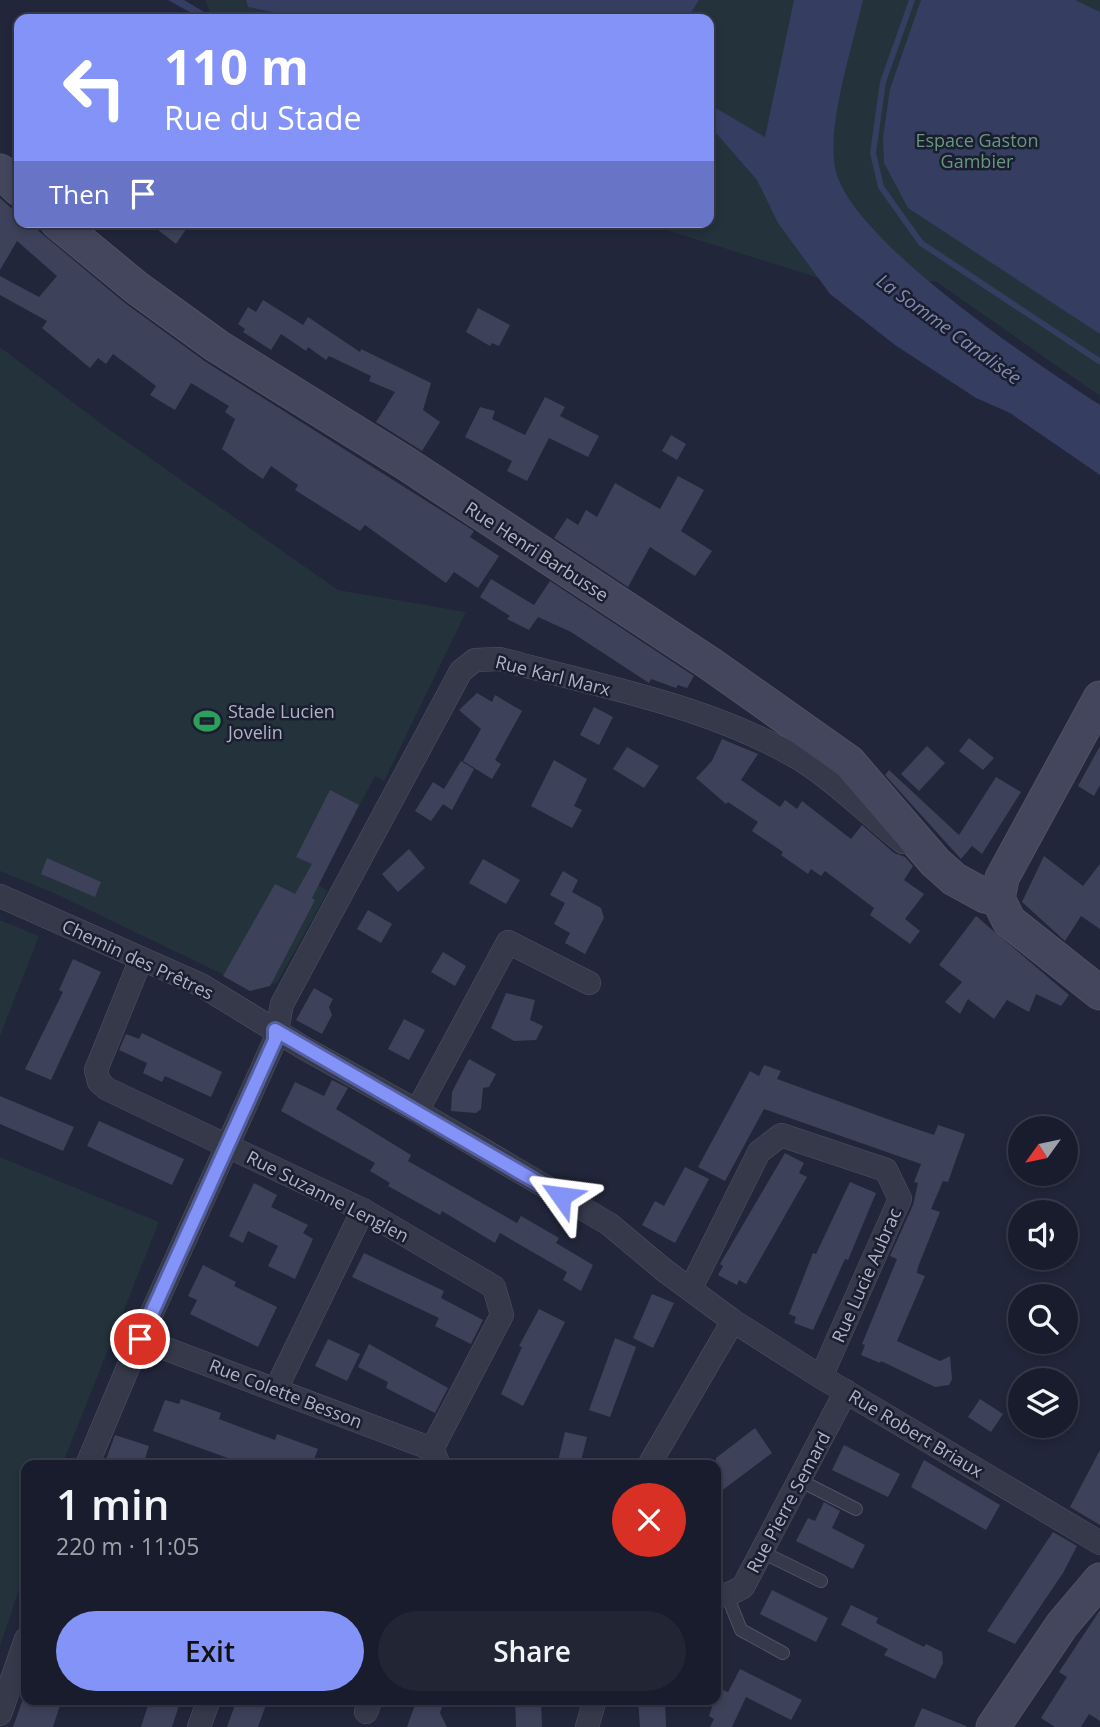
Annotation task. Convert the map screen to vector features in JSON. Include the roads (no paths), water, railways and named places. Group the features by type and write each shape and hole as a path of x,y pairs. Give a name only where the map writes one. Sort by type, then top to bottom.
{"street":[{"path":"0,171 14,184"},
{"name":"Rue Henri Barbusse","path":"64,228 137,288 217,346 405,463 709,663 849,762 923,848 954,879 985,896 998,899"},
{"name":"Rue Karl Marx","path":"89,1460 140,1339 275,1040 282,1004 461,671 475,660 500,659 691,711 755,735 805,763 908,846 917,851 923,848"},
{"path":"1100,698 1002,878 998,899 1009,921 1100,993"},
{"name":"Chemin des Prêtres","path":"0,896 201,985 609,1224 664,1270 733,1321"},
{"path":"417,1111 508,942 589,984"},
{"name":"Rue Suzanne Lenglen","path":"141,959 96,1070 99,1082 107,1089 363,1210 475,1273 494,1287 502,1315 436,1457"},
{"name":"Rue Lucie Aubrac","path":"691,1288 759,1152 781,1135 886,1170 900,1199 821,1377"},
{"path":"276,1389 363,1210"},
{"path":"652,1460 733,1321"},
{"name":"Rue Robert Briaux","path":"733,1321 821,1377 1100,1543"},
{"name":"Rue Colette Besson","path":"140,1339 276,1389 436,1457"},
{"name":"Rue Pierre Semard","path":"721,1594 743,1587 846,1391"},
{"path":"996,1725 1062,1625 1100,1580"},
{"path":"0,1714 21,1653"},
{"path":"199,1727 207,1705"},
{"path":"587,1727 593,1705"}],"lane":[{"path":"799,1480 856,1509"},
{"path":"762,1552 821,1581"},
{"path":"721,1594 741,1630 783,1653"}],"water":[{"path":"168,0 184,0 208,14 193,14"},
{"path":"246,0 699,0 690,14 284,14 248,7"},
{"name":"La Somme Canalisée","path":"794,0 863,0 842,84 833,149 835,167 847,196 872,228 907,263 948,297 1034,361 1100,405 1100,475 1010,413 976,398 895,345 830,294 778,223 757,180 714,131 714,107 765,137"},
{"name":"Espace Gaston Gambier","path":"921,0 1075,0 1100,12 1100,334 908,208 884,163 883,137 890,89"}],"waterway":[{"path":"912,0 883,82 873,153 881,187 921,243 1099,361"}],"place":[{"name":"Stade Lucien Jovelin","path":"207,721"}]}
